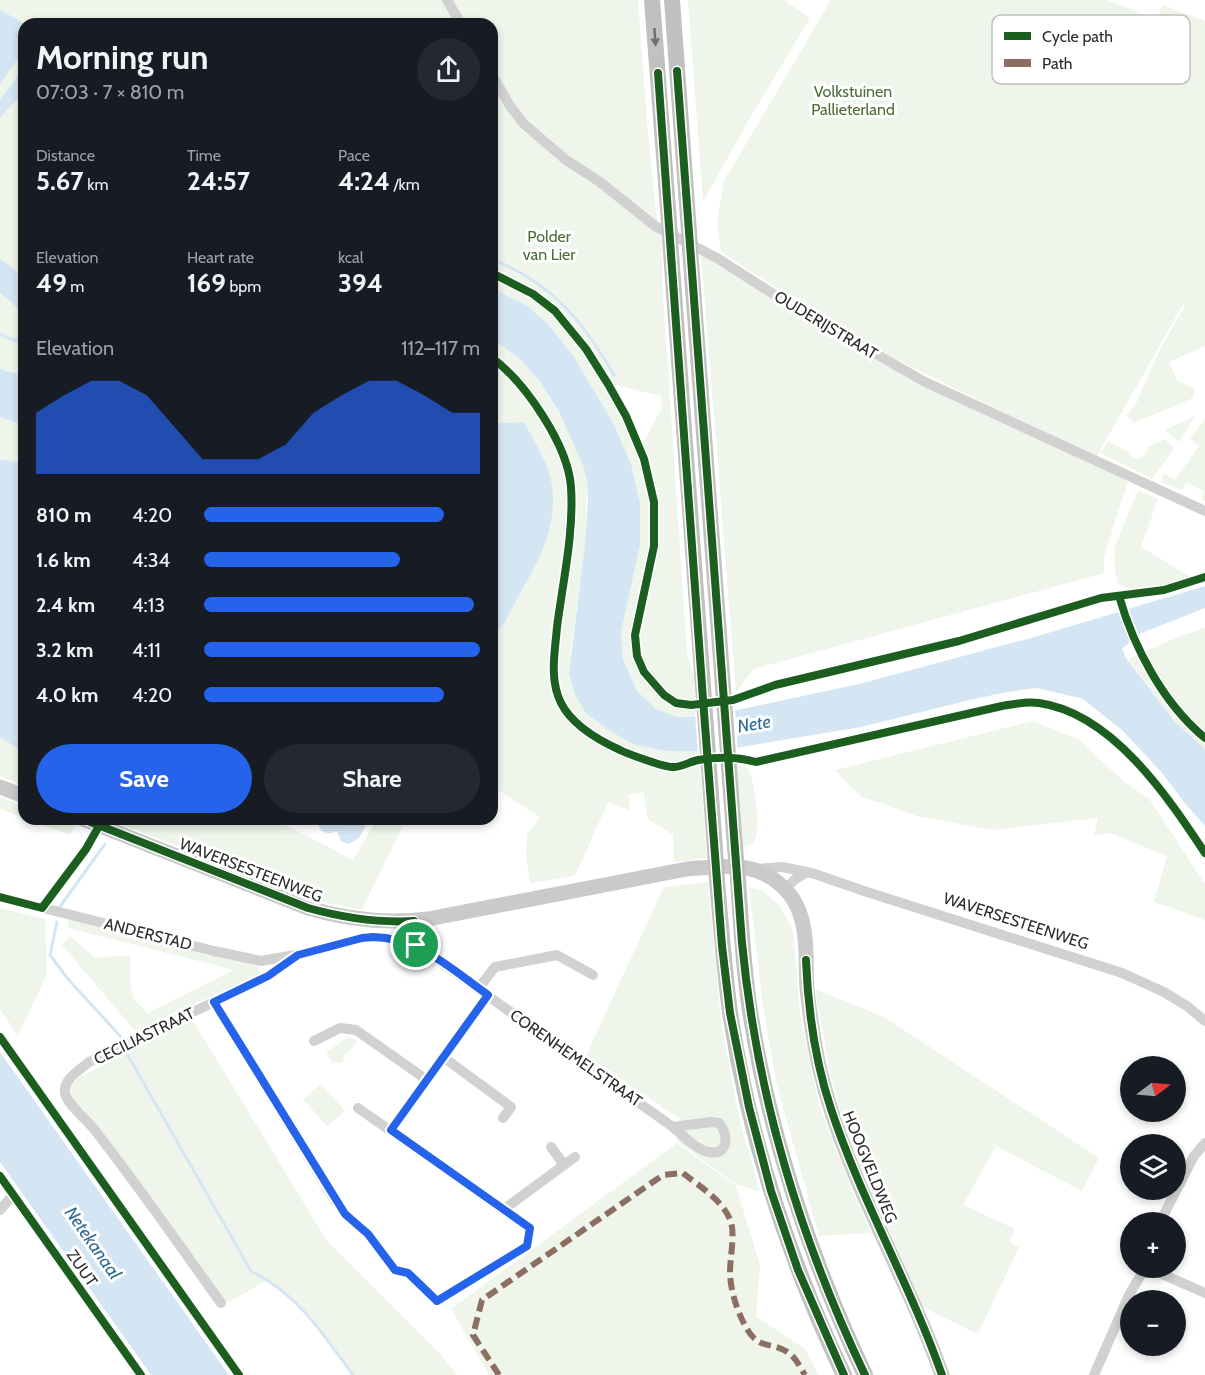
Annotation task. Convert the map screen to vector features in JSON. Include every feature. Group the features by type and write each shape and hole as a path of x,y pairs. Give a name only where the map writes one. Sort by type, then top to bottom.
{"highway":[{"path":"652,0 722,946 730,1012 746,1096 771,1191 798,1270 844,1375"},
{"path":"672,0 735,847 750,1011 767,1101 802,1226 840,1321 866,1375"}],"main road":[{"path":"0,787 18,794"},
{"name":"WAVERSESTEENWEG","path":"99,826 308,908 363,921 414,921 682,870 727,866 757,870"},
{"name":"HOOGVELDWEG","path":"757,870 771,877 785,890 799,910 804,926 811,1021 830,1107 858,1180 942,1375"}],"street":[{"path":"447,0 458,18"},
{"name":"OUDERIJSTRAAT","path":"498,85 524,124 566,160 600,182 655,226 717,258 797,309 933,386 1205,511"},
{"path":"42,908 86,849 99,826"},
{"name":"WAVERSESTEENWEG","path":"757,870 782,867 807,872 1138,979 1172,997 1205,1021"},
{"path":"785,890 794,880 807,872"},
{"name":"ANDERSTAD","path":"0,897 250,959 271,960 298,955"},
{"path":"414,921 416,945"},
{"name":"CORENHEMELSTRAAT","path":"342,943 373,937 394,938 416,945 707,1152 717,1152 724,1148 727,1141 724,1128 719,1123 673,1127"},
{"name":"CECILIASTRAAT","path":"221,1303 122,1164 83,1115 68,1101 64,1091 68,1080 89,1062 268,976 298,955 342,943"},
{"path":"391,1130 443,1057 483,992 495,967 557,955 593,975"},
{"path":"214,1002 335,1201 345,1214 368,1234 395,1270 408,1273 437,1301 527,1246 530,1228 358,1108"},
{"path":"314,1041 340,1028 356,1030 427,1080"},
{"path":"443,1057 511,1107 503,1118"},
{"path":"1165,1212 1194,1156 1205,1143"},
{"path":"550,1148 564,1165"},
{"path":"503,1210 576,1157"},
{"name":"ZUUT","path":"0,1176 141,1375"},
{"path":"0,1210 13,1195"},
{"path":"1094,1375 1129,1295 1140,1278"},
{"path":"1170,1278 1205,1293"}],"green space":[{"name":"Polder van Lier","path":"0,0 638,0 647,121 656,212 661,233 663,295 687,652 694,677 696,716 677,717 656,710 637,691 623,659 621,634 640,545 587,378 568,348 545,321 522,303 498,291 498,18 18,18 18,374 0,369","holes":["611,384 661,396 661,410 638,452 607,391"]},
{"path":"688,0 784,0 810,18 703,202"},
{"name":"Volkstuinen Pallieterland","path":"831,0 1107,0 1146,15 992,15 992,84 1190,84 1190,15 1205,21 1205,346 1169,362 1177,380 1195,389 1193,398 1134,423 1126,415 1135,406 1158,353 1185,306 1183,304 1096,458 861,342 721,252 717,222 724,181"},
{"path":"1163,5 1189,15 1158,15"},
{"path":"701,254 839,340 941,395 1128,481 1104,557 1104,573 754,669 736,692"},
{"path":"498,343 522,361 541,383 568,429 587,481 585,543 570,656 667,751 699,752 707,858 674,862 673,835 648,819 643,792 628,795 631,811 608,802 575,876 530,883 526,856 527,834 540,817 498,790 498,630 507,618 544,544 552,515 552,485 544,460 524,422 499,423"},
{"path":"1195,416 1179,442 1165,430"},
{"path":"0,417 18,423 18,462 0,459"},
{"path":"1205,419 1205,501 1202,500 1204,491 1186,483 1182,490 1161,482 1164,473 1175,480 1199,446 1190,438"},
{"path":"1165,439 1174,448 1152,479 1101,453 1108,441 1137,459 1148,451 1147,447"},
{"path":"1138,490 1158,499 1141,547 1192,578 1171,585 1139,590 1118,585 1114,564 1115,547"},
{"path":"1205,628 1205,749 1175,722 1128,659"},
{"path":"1033,721 1078,739 1122,780 1150,800 1205,884 1205,920 1154,902 1167,856 1111,833 1094,836 1098,818 993,830 917,816 860,796 835,770"},
{"path":"0,737 18,749 18,784 0,776"},
{"path":"737,764 749,769 756,807 755,838 751,845 744,847 743,847"},
{"path":"0,797 18,804 18,816 0,809"},
{"path":"42,825 75,826 70,835"},
{"path":"123,825 286,825 353,860 373,825 403,825 362,910 324,902"},
{"path":"708,882 721,1021 739,1118 760,1192 735,1184 677,1141 680,1119 586,1055 664,887"},
{"path":"749,887 761,890 780,906 793,930 800,1014 818,1101 871,1233 819,1236 777,1086 763,1007"},
{"path":"0,908 45,919 47,974 18,1036 0,1009"},
{"path":"67,918 257,964 260,974 135,1031 62,945 70,936 95,958 130,955 131,988 134,999 148,1013 234,970 68,928"},
{"path":"815,989 884,1017 1099,1158 1082,1191 996,1146 963,1205 1015,1229 1009,1242 1019,1247 978,1334 921,1306 844,1124 830,1072"},
{"path":"192,1019 327,1241 441,1355 457,1375 353,1375 304,1310 268,1280 225,1304 85,1111 73,1100 70,1088 78,1078"},
{"path":"348,1037 358,1040 347,1052 342,1063 333,1063 326,1053"},
{"path":"321,1084 345,1111 327,1126 303,1099"},
{"path":"677,1143 736,1186 760,1265 756,1316 806,1350 818,1375 489,1375 451,1309"}],"water":[{"path":"0,10 18,20 18,58 0,84"},
{"path":"18,76 18,98 0,118 0,100"},
{"path":"0,259 18,274 18,308 0,293"},
{"name":"Nete","path":"498,291 526,305 558,336 574,357 613,423 631,464 640,504 640,545 621,633 623,659 637,691 656,709 677,717 709,716 859,684 1038,636 1205,586 1205,608 1129,638 1130,642 1122,649 1126,658 1175,722 1205,749 1205,826 1162,773 1123,731 1083,699 1037,688 970,700 861,727 712,752 667,751 635,745 608,730 586,713 575,695 569,673 585,543 587,481 583,465 559,412 541,383 522,361 498,343"},
{"path":"0,369 18,374 18,423 0,417"},
{"path":"498,422 524,422 548,469 552,485 552,515 545,544 533,571 498,630"},
{"path":"0,459 18,462 18,749 0,737"},
{"path":"318,825 366,825 359,838 349,844 341,841 337,831 326,833"},
{"name":"Netekanaal","path":"0,1052 229,1375 151,1375 0,1162"}],"pier":[{"path":"1128,606 1130,617 1133,617 1131,620 1133,625 1136,626 1134,629 1140,638 1132,640 1131,645 1129,631 1126,630 1128,627 1126,622 1122,621 1124,619 1122,612 1119,613 1118,609"},
{"path":"735,708 738,752 698,755 695,713"}],"waterway":[{"path":"498,262 532,280 564,306 590,337 614,375"},
{"path":"0,334 18,341"},
{"path":"59,908 105,844"},
{"path":"57,922 50,955 68,979 121,1037"},
{"path":"126,1052 251,1271 283,1292 308,1316 353,1375"}],"marked path":[{"path":"499,1375 473,1335 482,1300 663,1175 683,1173 717,1201 728,1214 733,1233 731,1286 747,1329 762,1343 778,1347 789,1353 805,1375"}],"cycle path":[{"path":"677,71 742,943 749,1000 758,1056 784,1165 820,1271 865,1375"},
{"path":"658,73 703,699 722,946 730,1013 749,1107 771,1191 798,1270 844,1375"},
{"path":"498,276 533,294 555,311 586,349 626,416 644,459 654,502 654,546 635,635 637,656 644,672 664,695 676,703 691,705 733,700 775,685 959,641 1101,598 1164,590 1205,577"},
{"path":"498,363 518,382 543,416 562,452 568,470 572,504 571,522 557,627 554,675 561,703 586,731 624,752 668,766 681,766 713,758 735,758 756,762 1002,706 1039,703 1066,710 1091,723 1114,740 1174,807 1205,853"},
{"path":"1119,596 1133,635 1152,673 1176,708 1205,738"},
{"path":"98,825 308,908 361,919 414,921"},
{"path":"0,897 42,908 86,849 99,826"},
{"path":"806,960 813,1035 831,1109 856,1176 942,1375"},
{"path":"0,1037 239,1375"},
{"path":"0,1176 141,1375"}],"route":[{"path":"373,937 394,938 416,945 488,995 391,1130 530,1228 527,1246 437,1301 408,1273 395,1270 368,1234 345,1214 333,1198 214,1002 268,976 298,955 373,937"}]}
